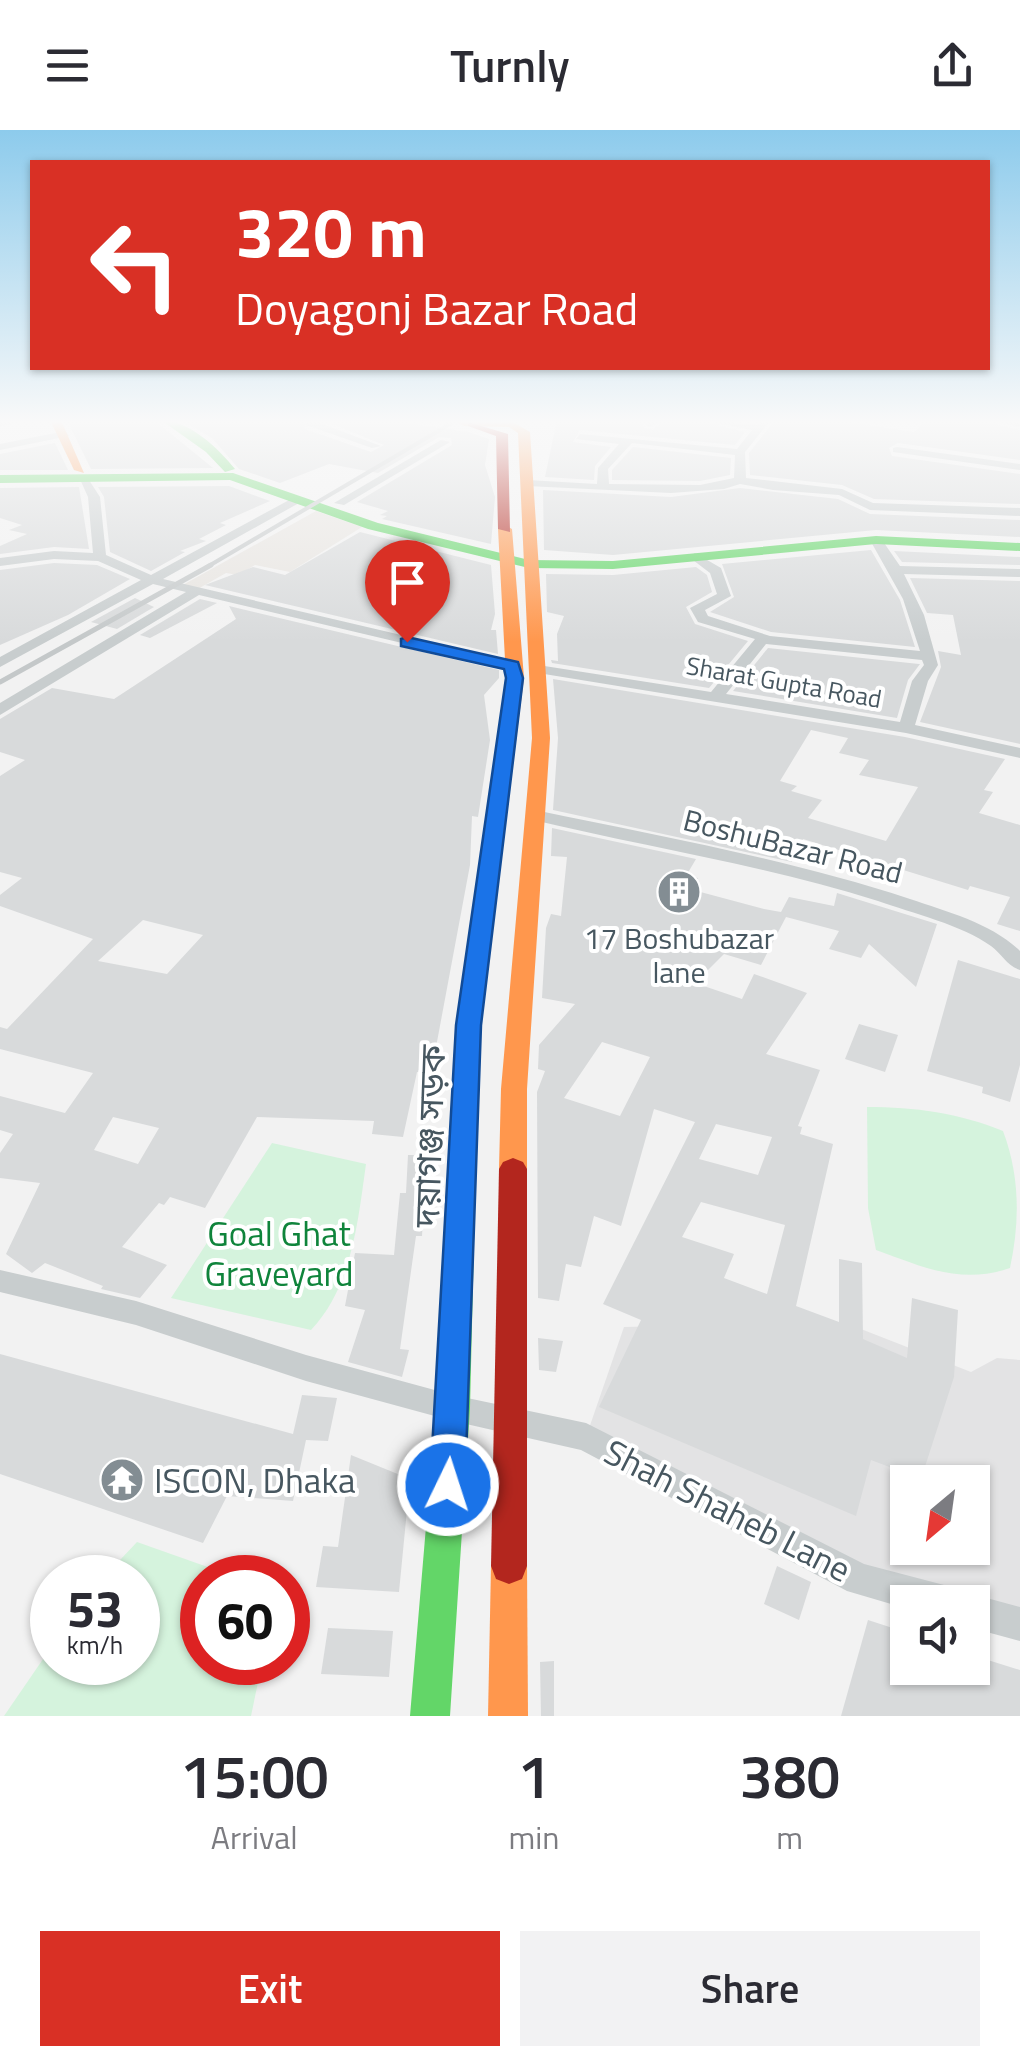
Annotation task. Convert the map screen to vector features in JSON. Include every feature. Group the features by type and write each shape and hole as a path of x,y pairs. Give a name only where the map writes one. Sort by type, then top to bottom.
{"main road":[{"path":"280,494 517,555 613,565 876,540 1020,547"},
{"path":"309,494 517,555 627,551 829,532 1020,538"},
{"path":"508,1716 514,1089 541,738 538,669 517,555 520,494"},
{"name":"দয়াগঞ্জ সড়ক","path":"430,1716 454,1408 468,1025 508,738 517,555"}],"street":[{"path":"92,494 100,557"},
{"path":"340,503 354,494"},
{"path":"522,497 542,494"},
{"path":"856,494 870,506 1020,512"},
{"path":"0,663 295,501"},
{"path":"876,540 899,570 931,665 920,681 906,728"},
{"path":"0,562 54,555 100,557 194,593 512,665"},
{"path":"695,558 716,571 724,596 697,608 700,616 762,639 929,656"},
{"path":"899,570 1020,573"},
{"path":"0,710 194,593"},
{"path":"717,695 762,639"},
{"name":"Sharat Gupta Road","path":"538,669 717,695 906,728 1020,753"},
{"name":"BoshuBazar Road","path":"535,815 867,892 982,930 1008,944 1020,963"},
{"name":"Shah Shaheb Lane","path":"0,1281 136,1313 306,1368 454,1408 586,1437 860,1579 890,1587"},
{"path":"990,1615 1020,1624"}],"shaded area":[{"path":"316,511 362,527 290,572 255,565 238,575 226,573 196,590 181,586"},
{"path":"843,1322 971,1372 997,1358 1020,1360 1020,1624 990,1610 990,1585 890,1587 859,1579 586,1437 624,1327"}],"green space":[{"path":"867,1107 936,1112 1003,1131 1017,1199 1010,1268 975,1275 942,1272 876,1250 868,1208"},
{"name":"Goal Ghat Graveyard","path":"272,1143 366,1164 356,1230 344,1274 325,1313 311,1330 171,1298"},
{"path":"137,1542 180,1557 180,1685 257,1685 251,1716 4,1716 30,1678 30,1685 160,1685 160,1555 125,1555"}],"building":[{"path":"0,494 80,494 89,549 54,547 0,554 0,546 27,534 9,530 22,525 0,518"},
{"path":"102,494 251,494 270,501 220,523 226,525 199,539 206,541 180,551 185,552 151,571 110,552"},
{"path":"370,494 494,494 491,544 382,519 387,516 380,515 388,511 357,502"},
{"path":"543,494 794,494 838,499 870,514 1020,520 1020,537 876,530 613,555 544,550"},
{"path":"863,494 1020,494 1020,504 874,499"},
{"path":"360,532 491,565 495,614 491,630 496,630 498,654 205,585 253,567 285,575"},
{"path":"871,550 900,600 915,647 771,632 710,612 734,597 722,564"},
{"path":"894,551 1020,557 1020,565 902,562"},
{"path":"54,563 97,565 130,579 68,615 0,645 0,570"},
{"path":"696,567 707,575 712,592 686,607 695,624 748,641 709,688 552,663 551,660 558,661 557,634 564,616 547,612 546,574 613,575"},
{"path":"910,578 1020,581 1020,744 920,722 941,667 938,651 961,655 953,615 927,613"},
{"path":"135,598 154,607 117,629 91,622"},
{"path":"200,599 217,603 150,638 140,635"},
{"path":"229,606 499,670 499,678 484,695 490,740 478,817 472,816 470,865 431,1074 417,1072 403,1137 372,1134 374,1121 257,1117 205,1208 170,1197 164,1205 159,1203 122,1247 167,1265 140,1298 101,1289 103,1286 45,1263 32,1273 6,1254 40,1183 0,1178 0,1153 13,1134 0,1130 0,1096 65,1113 93,1073 0,1049 0,1027 7,1029 93,939 0,906 0,895 22,878 0,872 0,776 25,760 0,752 0,719 52,688 114,699 236,619","holes":["143,920 203,935 167,974 98,961","113,1117 159,1128 138,1164 94,1150"]},
{"path":"768,648 920,664 908,680 897,718 733,691"},
{"path":"553,679 905,737 1005,759 984,790 993,792 979,813 1020,825 1020,931 997,924 1010,897 970,886 968,890 803,839 792,862 553,810 558,738","holes":["811,730 848,738 839,753 869,760 859,775 918,787 886,841 808,818 822,800 791,791 797,786 780,781"]},
{"path":"552,828 696,859 686,876 698,878 693,890 764,909 781,912 789,897 834,906 837,893 937,924 916,987 869,944 861,958 829,949 839,931 786,917 761,965 724,954 695,983 742,999 754,974 807,993 766,1054 820,1070 798,1126 802,1127 800,1134 833,1144 796,1306 839,1322 839,1259 862,1263 863,1339 907,1358 912,1298 958,1310 954,1377 926,1465 890,1467 871,1460 856,1516 599,1407 641,1320 603,1304 695,1122 654,1109 621,1226 594,1216 581,1267 566,1264 559,1301 538,1298 537,1092 545,1071 538,1069 539,1045 575,1004 542,998 546,928 551,914 561,916 567,857 551,856","holes":["602,1042 650,1057 620,1116 564,1098","716,1124 772,1137 758,1175 699,1159","701,1202 785,1225 767,1294 724,1278 734,1254 682,1237"]},
{"path":"958,960 1020,979 1020,1065 1010,1102 982,1093 983,1087 927,1071"},
{"path":"859,1024 898,1035 885,1072 845,1059"},
{"path":"408,1155 427,1155 422,1236 416,1236 400,1349 409,1350 402,1377 348,1362 365,1310 345,1306 355,1253 394,1255 400,1193 406,1193"},
{"path":"538,1338 563,1341 556,1372 539,1370"},
{"path":"0,1354 293,1434 302,1395 337,1398 328,1441 306,1440 293,1501 227,1496 203,1543 0,1474"},
{"path":"351,1455 410,1479 399,1592 316,1587 323,1546 338,1547"},
{"path":"777,1566 811,1582 799,1620 764,1604"},
{"path":"868,1620 890,1627 890,1685 990,1685 990,1661 1020,1670 1020,1716 841,1716"},
{"path":"328,1628 393,1631 389,1677 321,1674"},
{"path":"554,1661 554,1716 541,1716 540,1662"}],"railway":[{"path":"207,567 331,494"},
{"path":"0,682 211,565"}],"traffic: fast":[{"path":"282,494 373,526 529,564 613,565 876,540 1020,547"},
{"path":"430,1716 453,1408 461,1200"}],"traffic: slow":[{"path":"513,1169 514,1089 541,738 527,494"},
{"path":"461,1200 468,1025 515,678 505,529"},
{"path":"508,1716 509,1566"}],"traffic: jam":[{"path":"504,494 505,529"},
{"path":"509,1566 513,1169"}],"place":[{"name":"17 Boshubazar lane","path":"679,892"},
{"name":"ISCON, Dhaka","path":"122,1480"}],"route":[{"path":"407,642 512,665 515,678 468,1025 448,1485"}]}
